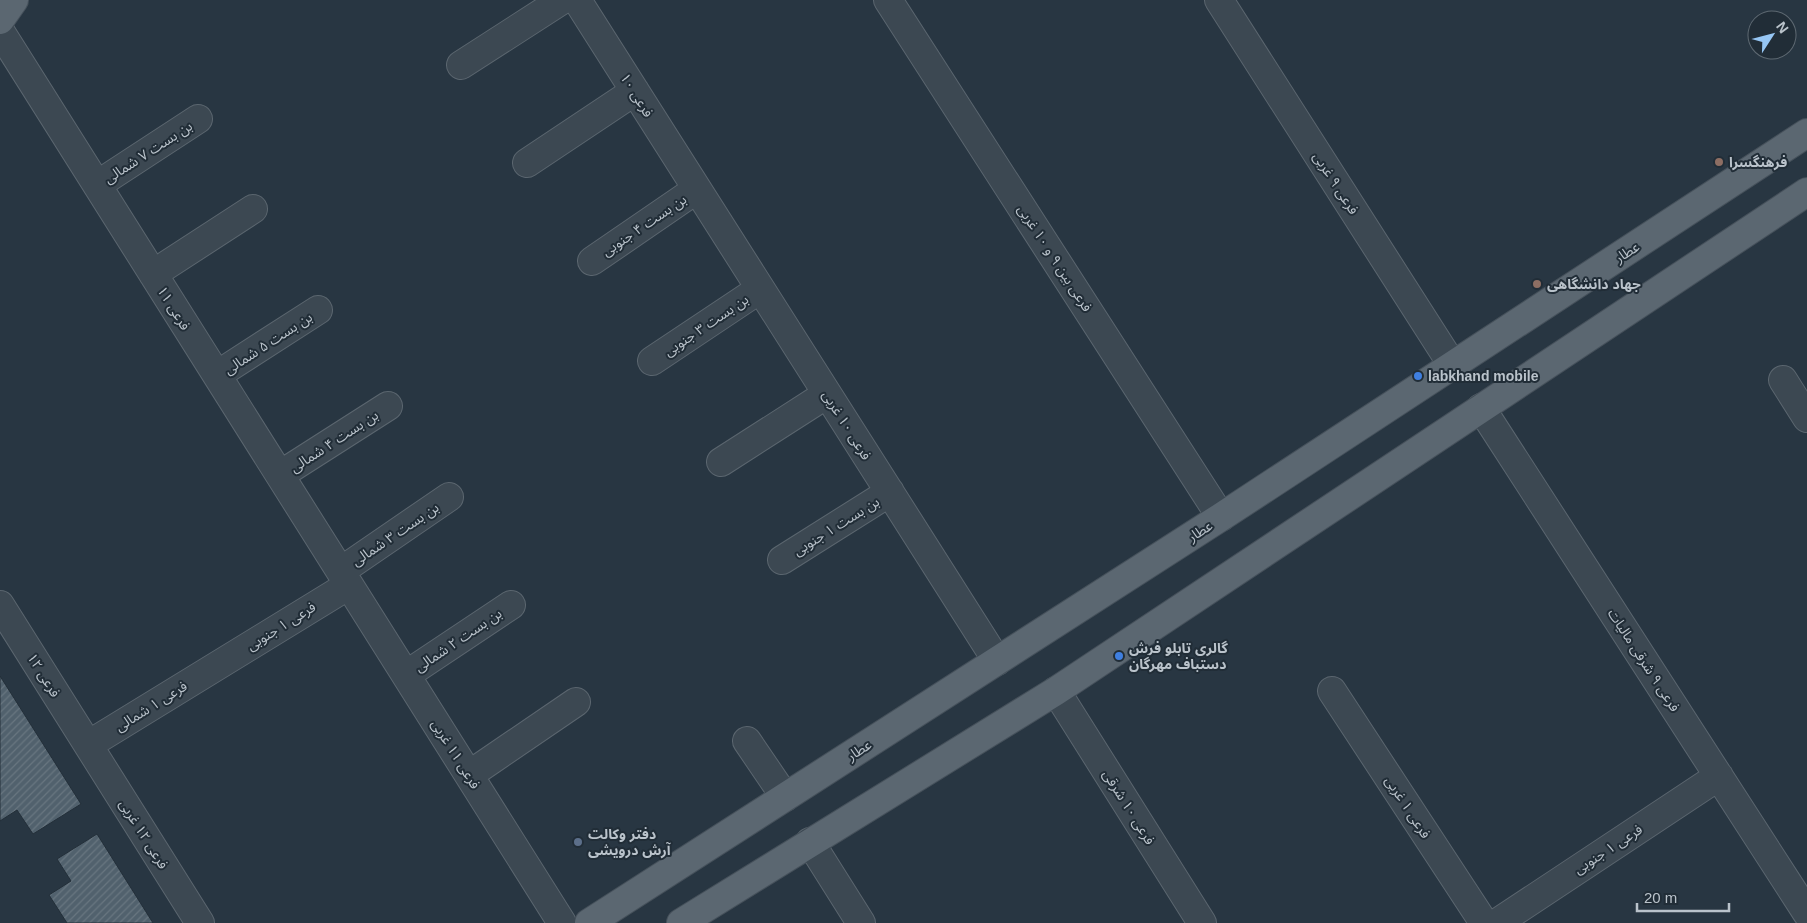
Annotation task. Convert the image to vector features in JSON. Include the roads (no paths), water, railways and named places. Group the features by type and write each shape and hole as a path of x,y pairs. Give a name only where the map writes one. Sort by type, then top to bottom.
{"main road":[{"path":"0,20 14,0"},
{"name":"عطار","path":"589,923 1454,366 1807,133"},
{"path":"681,923 1056,690 1807,192"}],"street":[{"path":"462,65 562,0"},
{"name":"فرعی ۱۰","path":"577,0 697,189"},
{"name":"فرعی بین ۹ و ۱۰ غربی","path":"888,0 1221,517"},
{"name":"فرعی ۹ غربی","path":"1219,0 1454,366"},
{"name":"فرعی ۱۱","path":"0,31 345,578"},
{"path":"527,163 635,91"},
{"name":"بن بست ۷ شمالی","path":"97,184 198,119"},
{"name":"بن بست ۴ جنوبی","path":"592,261 697,189"},
{"name":"فرعی ۱۰ غربی","path":"697,189 997,661"},
{"path":"153,274 253,209"},
{"name":"بن بست ۳ جنوبی","path":"652,361 760,289"},
{"name":"بن بست ۵ شمالی","path":"217,376 318,310"},
{"path":"1783,380 1807,418"},
{"path":"721,462 827,394"},
{"name":"بن بست ۴ شمالی","path":"280,475 388,406"},
{"name":"فرعی ۹ شرقی مالیات","path":"1481,408 1807,912"},
{"name":"بن بست ۱ جنوبی","path":"782,560 890,492"},
{"name":"بن بست ۳ شمالی","path":"345,578 449,497"},
{"name":"فرعی ۱ جنوبی","path":"214,668 345,578"},
{"name":"فرعی ۱۱ غربی","path":"345,578 562,923"},
{"name":"بن بست ۲ شمالی","path":"406,675 511,605"},
{"name":"فرعی ۱۲","path":"3,617 88,745"},
{"name":"فرعی ۱ شمالی","path":"88,745 214,668"},
{"name":"فرعی ۱۰ شرقی","path":"1056,690 1202,923"},
{"name":"فرعی ۱ غربی","path":"1332,691 1484,923"},
{"path":"469,775 576,702"},
{"path":"748,741 785,798"},
{"name":"فرعی ۱۲ غربی","path":"88,745 200,923"},
{"name":"فرعی ۱ جنوبی","path":"1497,923 1719,776"},
{"path":"810,842 861,923"}],"place":[{"name":"فرهنگسرا","path":"1719,162"},
{"name":"جهاد دانشگاهی","path":"1537,284"},
{"name":"labkhand mobile","path":"1418,376"},
{"name":"گالری تابلو فرش دستباف مهرگان","path":"1119,656"},
{"name":"دفتر وکالت آرش درویشی","path":"578,842"}]}
